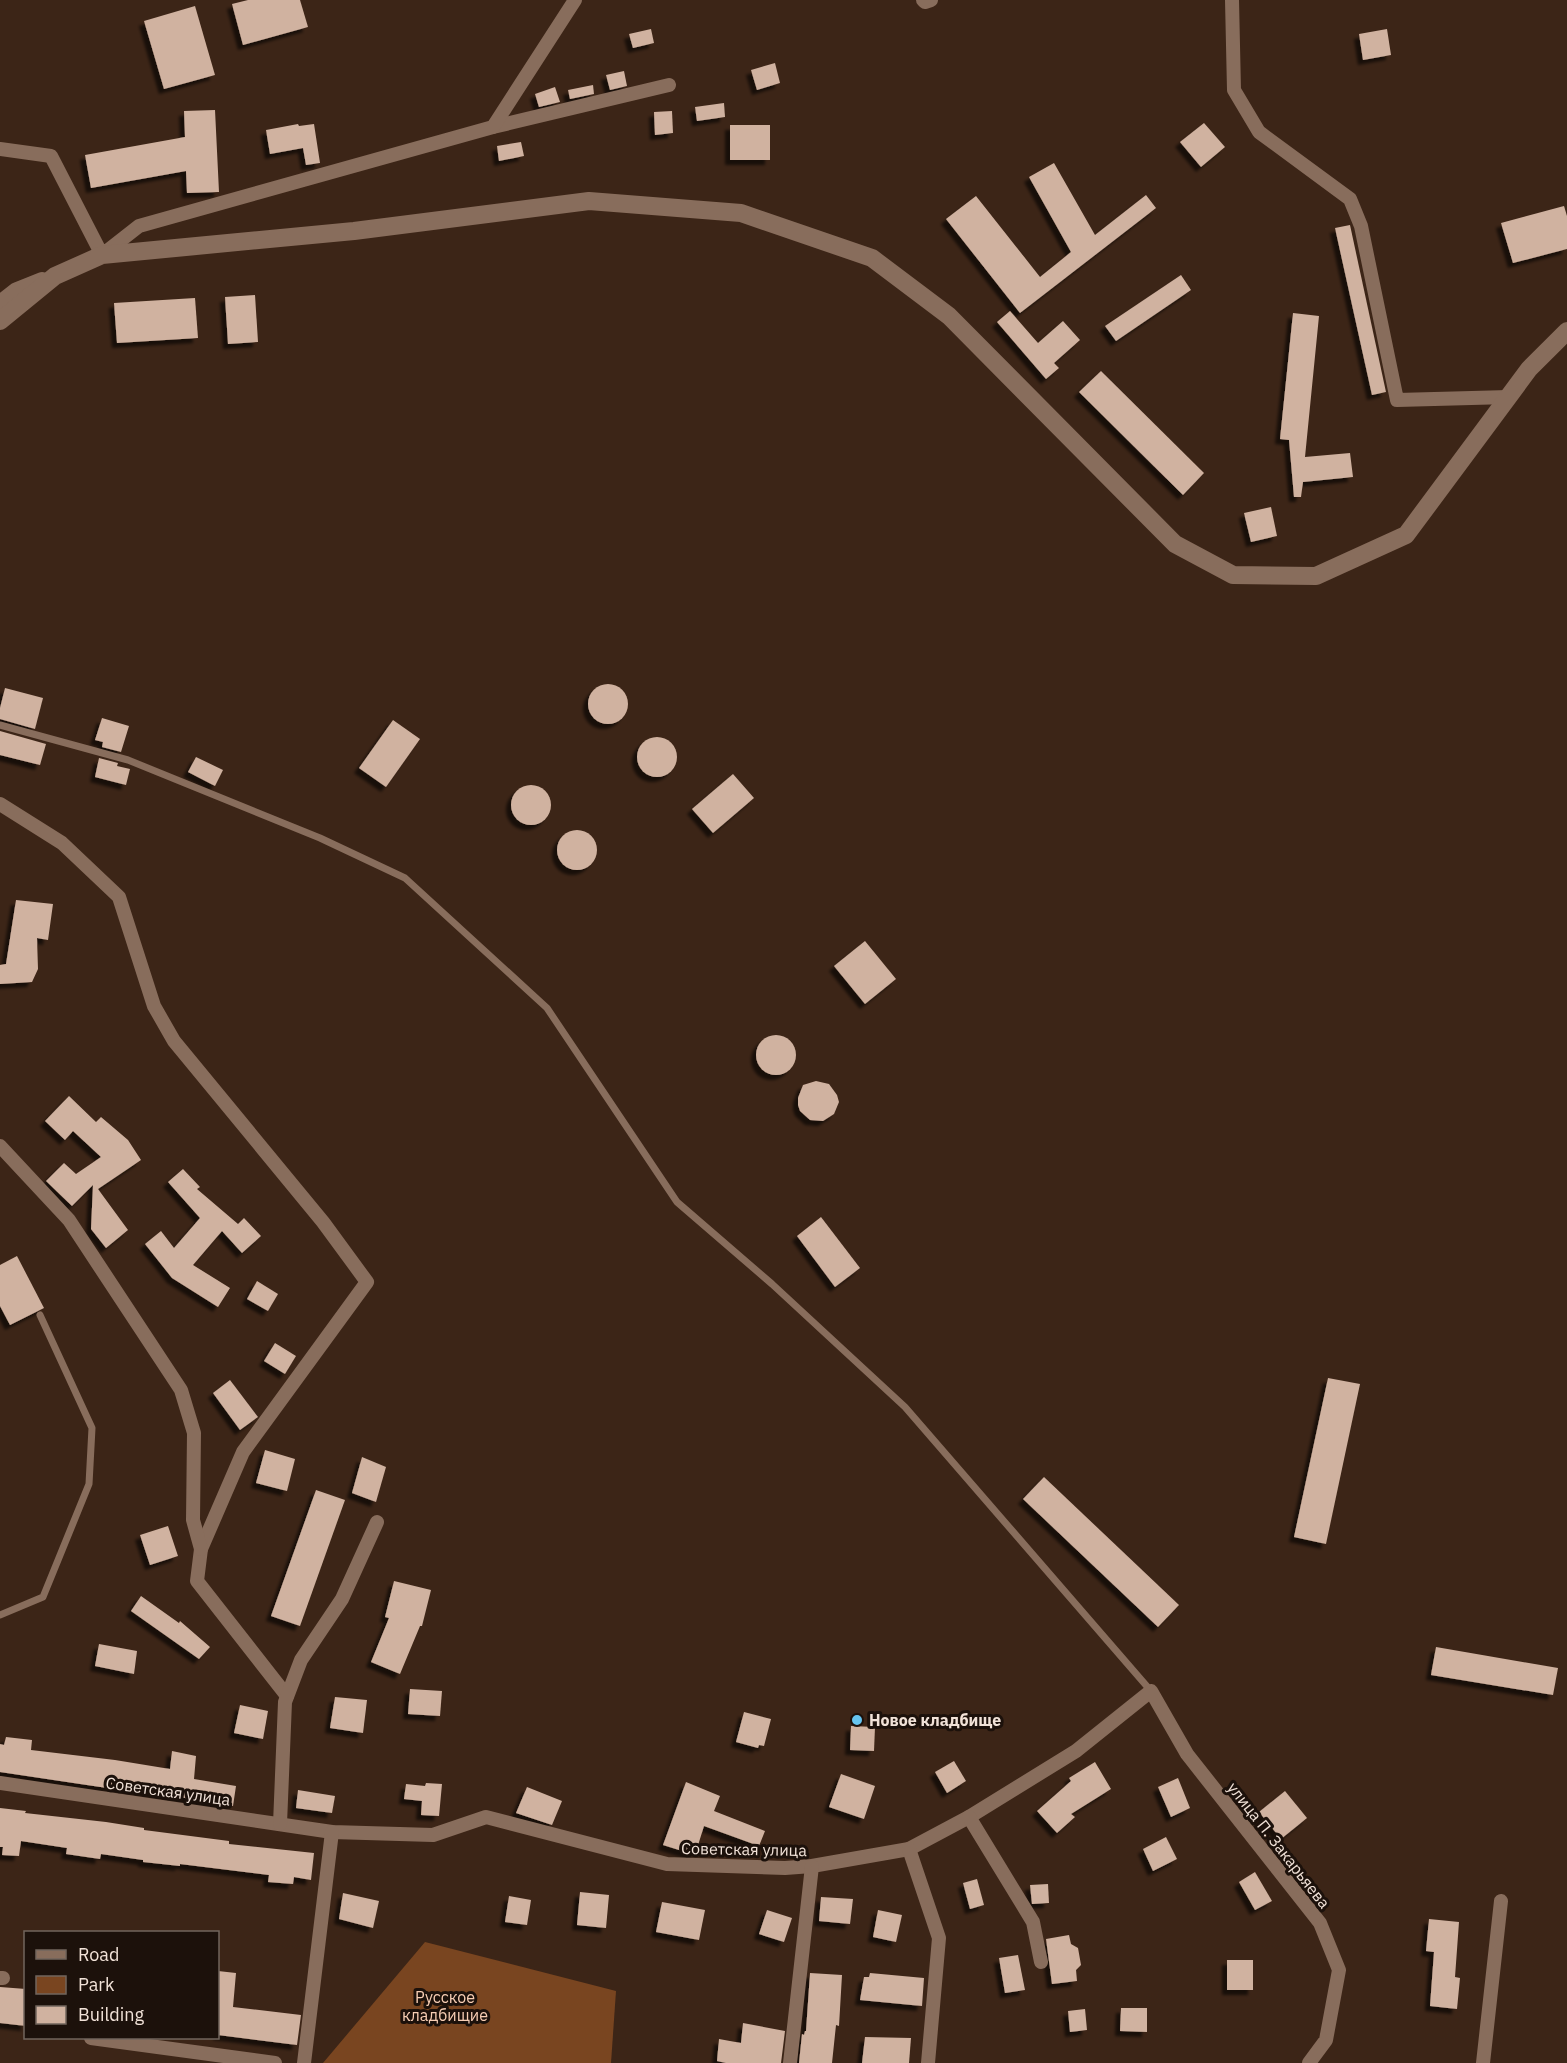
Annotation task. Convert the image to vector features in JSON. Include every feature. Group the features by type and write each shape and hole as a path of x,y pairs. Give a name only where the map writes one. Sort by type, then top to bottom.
{"main road":[{"path":"0,304 17,291 102,255 354,231 589,201 741,213 872,258 949,316 1174,544 1233,575 1316,576 1406,536 1529,369 1567,331"},
{"path":"0,321 55,276"}],"street":[{"path":"493,127 575,0"},
{"path":"923,0 925,2 931,0"},
{"path":"1232,0 1234,90 1239,99 1259,132 1350,199 1361,226 1397,400 1509,397"},
{"path":"0,149 51,156 102,255 139,226 493,127 669,85"},
{"path":"0,804 62,843 119,897 154,1006 174,1041 323,1222 367,1282 243,1452 201,1549 197,1581 287,1696"},
{"path":"0,1146 69,1220 181,1390 194,1433 193,1520 201,1549"},
{"path":"280,1824 285,1702 301,1660 342,1599 376,1522"},
{"name":"Советская улица","path":"0,1783 332,1832 433,1835 486,1817 667,1864 785,1868 812,1866 909,1849 969,1817 1076,1751 1151,1691"},
{"name":"улица П. Закарьяева","path":"1151,1691 1187,1754 1320,1923 1338,1970 1326,2040 1310,2063"},
{"path":"969,1817 1033,1922 1041,1962"},
{"path":"304,2063 332,1832"},
{"path":"909,1849 939,1938 928,2063"},
{"path":"790,2063 812,1866"},
{"path":"1483,2063 1501,1901"},
{"path":"105,2039 275,2063"}],"lane":[{"path":"0,725 128,760 320,838 405,878 547,1008 677,1202 772,1284 904,1407 1151,1691"},
{"path":"0,1615 43,1597 89,1484 92,1428 40,1316"}],"green space":[{"name":"Русское кладбищие","path":"425,1942 616,1991 611,2063 323,2063"}],"building":[{"path":"248,0 300,0 308,27 243,45 232,4"},
{"path":"195,6 215,75 164,89 144,21"},
{"path":"651,29 654,43 633,48 629,34"},
{"path":"1387,29 1391,55 1363,60 1359,34"},
{"path":"775,63 780,83 757,90 751,70"},
{"path":"624,71 627,86 610,90 606,75"},
{"path":"593,85 594,94 570,99 568,90"},
{"path":"555,87 560,102 539,107 535,94"},
{"path":"724,103 725,117 697,121 695,107"},
{"path":"215,110 219,192 187,193 186,171 91,188 85,155 185,137 184,111"},
{"path":"672,111 673,133 655,135 654,112"},
{"path":"1204,123 1225,147 1201,167 1180,142"},
{"path":"298,124 299,126 314,124 320,163 306,165 303,148 270,154 266,130"},
{"path":"730,125 770,125 770,160 730,160"},
{"path":"521,142 524,156 499,161 497,146"},
{"path":"1054,163 1095,235 1146,195 1156,208 1020,313 946,219 976,196 1040,277 1071,252 1029,177"},
{"path":"1564,206 1567,216 1567,249 1513,263 1501,223"},
{"path":"1350,225 1386,392 1372,395 1335,228"},
{"path":"1181,275 1191,290 1116,341 1105,326"},
{"path":"255,295 258,342 228,344 225,297"},
{"path":"195,298 198,338 117,343 114,303"},
{"path":"1010,311 1038,343 1063,321 1080,340 1054,363 1059,368 1046,379 997,322"},
{"path":"1293,313 1319,316 1305,457 1350,453 1353,477 1303,482 1301,497 1294,497 1289,440 1280,439"},
{"path":"1101,371 1204,473 1183,495 1079,392"},
{"path":"1271,507 1277,536 1251,542 1244,513"},
{"path":"608,684 616,685 622,690 627,696 627,712 622,718 616,723 608,724 600,723 594,718 589,712 588,704 589,696 594,690 600,685"},
{"path":"5,688 43,698 35,729 0,719"},
{"path":"102,718 129,726 121,752 102,747 103,742 95,740"},
{"path":"393,720 420,739 386,787 359,768"},
{"path":"0,731 46,744 40,765 0,755"},
{"path":"657,737 665,738 671,743 676,749 676,765 671,771 665,776 657,777 649,776 643,771 638,765 637,757 638,749 643,743 649,738"},
{"path":"196,757 223,770 215,786 188,772"},
{"path":"99,758 130,769 126,785 95,777"},
{"path":"733,774 754,798 713,833 692,809"},
{"path":"531,785 539,786 545,791 550,797 550,813 545,819 539,824 531,825 523,824 517,819 512,813 511,805 512,797 517,791 523,786"},
{"path":"577,830 585,831 591,836 596,842 596,858 591,864 585,869 577,870 569,869 563,864 558,858 557,850 558,842 563,836 569,831"},
{"path":"16,900 53,904 48,940 37,938 38,969 32,982 0,984 0,965 6,964"},
{"path":"865,941 896,979 865,1004 834,966"},
{"path":"776,1035 784,1036 790,1041 795,1047 795,1063 790,1069 784,1074 776,1075 768,1074 762,1069 757,1063 756,1055 757,1047 762,1041 768,1036"},
{"path":"816,1081 829,1084 839,1102 834,1114 823,1121 810,1120 800,1111 798,1105 803,1085"},
{"path":"69,1096 96,1122 101,1117 128,1140 141,1160 98,1189 128,1230 106,1248 91,1229 93,1185 72,1206 46,1181 64,1163 76,1174 101,1157 73,1131 65,1140 45,1121"},
{"path":"183,1169 200,1187 197,1189 238,1224 244,1218 261,1236 242,1253 222,1231 193,1265 230,1288 218,1307 172,1278 145,1244 161,1231 174,1248 200,1218 168,1182"},
{"path":"821,1217 860,1268 835,1287 797,1236"},
{"path":"17,1256 44,1308 10,1325 0,1306 0,1265"},
{"path":"257,1281 278,1294 268,1311 247,1299"},
{"path":"275,1343 296,1356 285,1374 264,1361"},
{"path":"1328,1378 1360,1384 1326,1544 1294,1537"},
{"path":"230,1380 258,1417 240,1430 213,1393"},
{"path":"265,1450 295,1459 287,1491 256,1483"},
{"path":"362,1457 386,1467 376,1502 352,1493"},
{"path":"1044,1477 1179,1605 1158,1627 1023,1499"},
{"path":"316,1490 345,1500 300,1626 271,1616"},
{"path":"168,1526 178,1556 150,1565 140,1535"},
{"path":"394,1581 431,1590 422,1626 420,1626 400,1674 371,1662 389,1618 385,1617"},
{"path":"141,1596 179,1623 180,1621 210,1647 199,1659 131,1611"},
{"path":"99,1644 137,1651 134,1674 95,1666"},
{"path":"1436,1647 1558,1668 1553,1695 1431,1675"},
{"path":"410,1689 442,1691 440,1716 408,1714"},
{"path":"335,1697 367,1700 363,1733 330,1728"},
{"path":"240,1705 268,1711 263,1739 234,1733"},
{"path":"744,1712 771,1719 764,1746 759,1745 758,1748 736,1742"},
{"path":"851,1726 875,1727 874,1751 850,1750"},
{"path":"6,1737 32,1740 31,1750 170,1769 172,1751 196,1756 194,1779 236,1786 233,1806 0,1772 0,1744 4,1745"},
{"path":"954,1761 966,1781 947,1793 935,1772"},
{"path":"1095,1762 1111,1789 1071,1814 1075,1817 1057,1833 1037,1811 1071,1781 1069,1778"},
{"path":"841,1774 875,1786 864,1819 829,1807"},
{"path":"1178,1778 1190,1808 1171,1817 1158,1787"},
{"path":"686,1782 720,1796 714,1811 765,1831 759,1846 704,1826 695,1855 663,1845"},
{"path":"426,1783 442,1784 439,1816 421,1815 422,1801 404,1799 406,1784 425,1786"},
{"path":"527,1787 562,1801 552,1825 516,1813"},
{"path":"298,1790 335,1796 332,1813 296,1808"},
{"path":"1285,1791 1307,1818 1281,1839 1259,1812"},
{"path":"0,1808 229,1841 229,1844 314,1853 311,1880 294,1877 293,1884 268,1882 269,1875 180,1864 180,1866 143,1862 143,1860 101,1854 100,1859 66,1854 67,1848 21,1841 19,1856 2,1855"},
{"path":"1166,1837 1177,1859 1153,1871 1143,1849"},
{"path":"1255,1872 1272,1901 1255,1910 1239,1882"},
{"path":"977,1879 984,1905 970,1909 963,1883"},
{"path":"1048,1884 1049,1903 1032,1904 1030,1885"},
{"path":"580,1892 609,1895 606,1928 577,1925"},
{"path":"343,1893 379,1901 373,1928 339,1919"},
{"path":"509,1896 531,1900 527,1925 505,1922"},
{"path":"821,1897 853,1899 850,1924 819,1921"},
{"path":"662,1902 705,1910 699,1940 656,1932"},
{"path":"767,1910 792,1918 784,1942 759,1934"},
{"path":"878,1910 902,1915 896,1942 873,1937"},
{"path":"1429,1919 1459,1922 1455,1977 1460,1978 1457,2009 1430,2006 1434,1952 1426,1951"},
{"path":"1069,1935 1071,1944 1078,1948 1081,1965 1076,1970 1077,1981 1052,1984 1046,1939"},
{"path":"1018,1955 1025,1990 1005,1993 999,1958"},
{"path":"1227,1960 1253,1960 1253,1990 1227,1990"},
{"path":"219,1971 236,1973 233,2007 301,2015 297,2045 219,2035"},
{"path":"810,1973 842,1975 839,2026 836,2025 832,2063 799,2063 802,2034 804,2035 806,2031"},
{"path":"870,1973 924,1978 922,2006 860,2000 864,1977 869,1977"},
{"path":"0,1987 24,1989 24,2026 0,2023"},
{"path":"1121,2008 1147,2008 1147,2032 1120,2031"},
{"path":"1085,2009 1087,2030 1070,2032 1068,2011"},
{"path":"743,2023 785,2031 781,2063 717,2061 719,2039 741,2043"},
{"path":"865,2037 911,2038 909,2063 862,2063"}],"place":[{"name":"Новое кладбище","path":"857,1720"}]}
